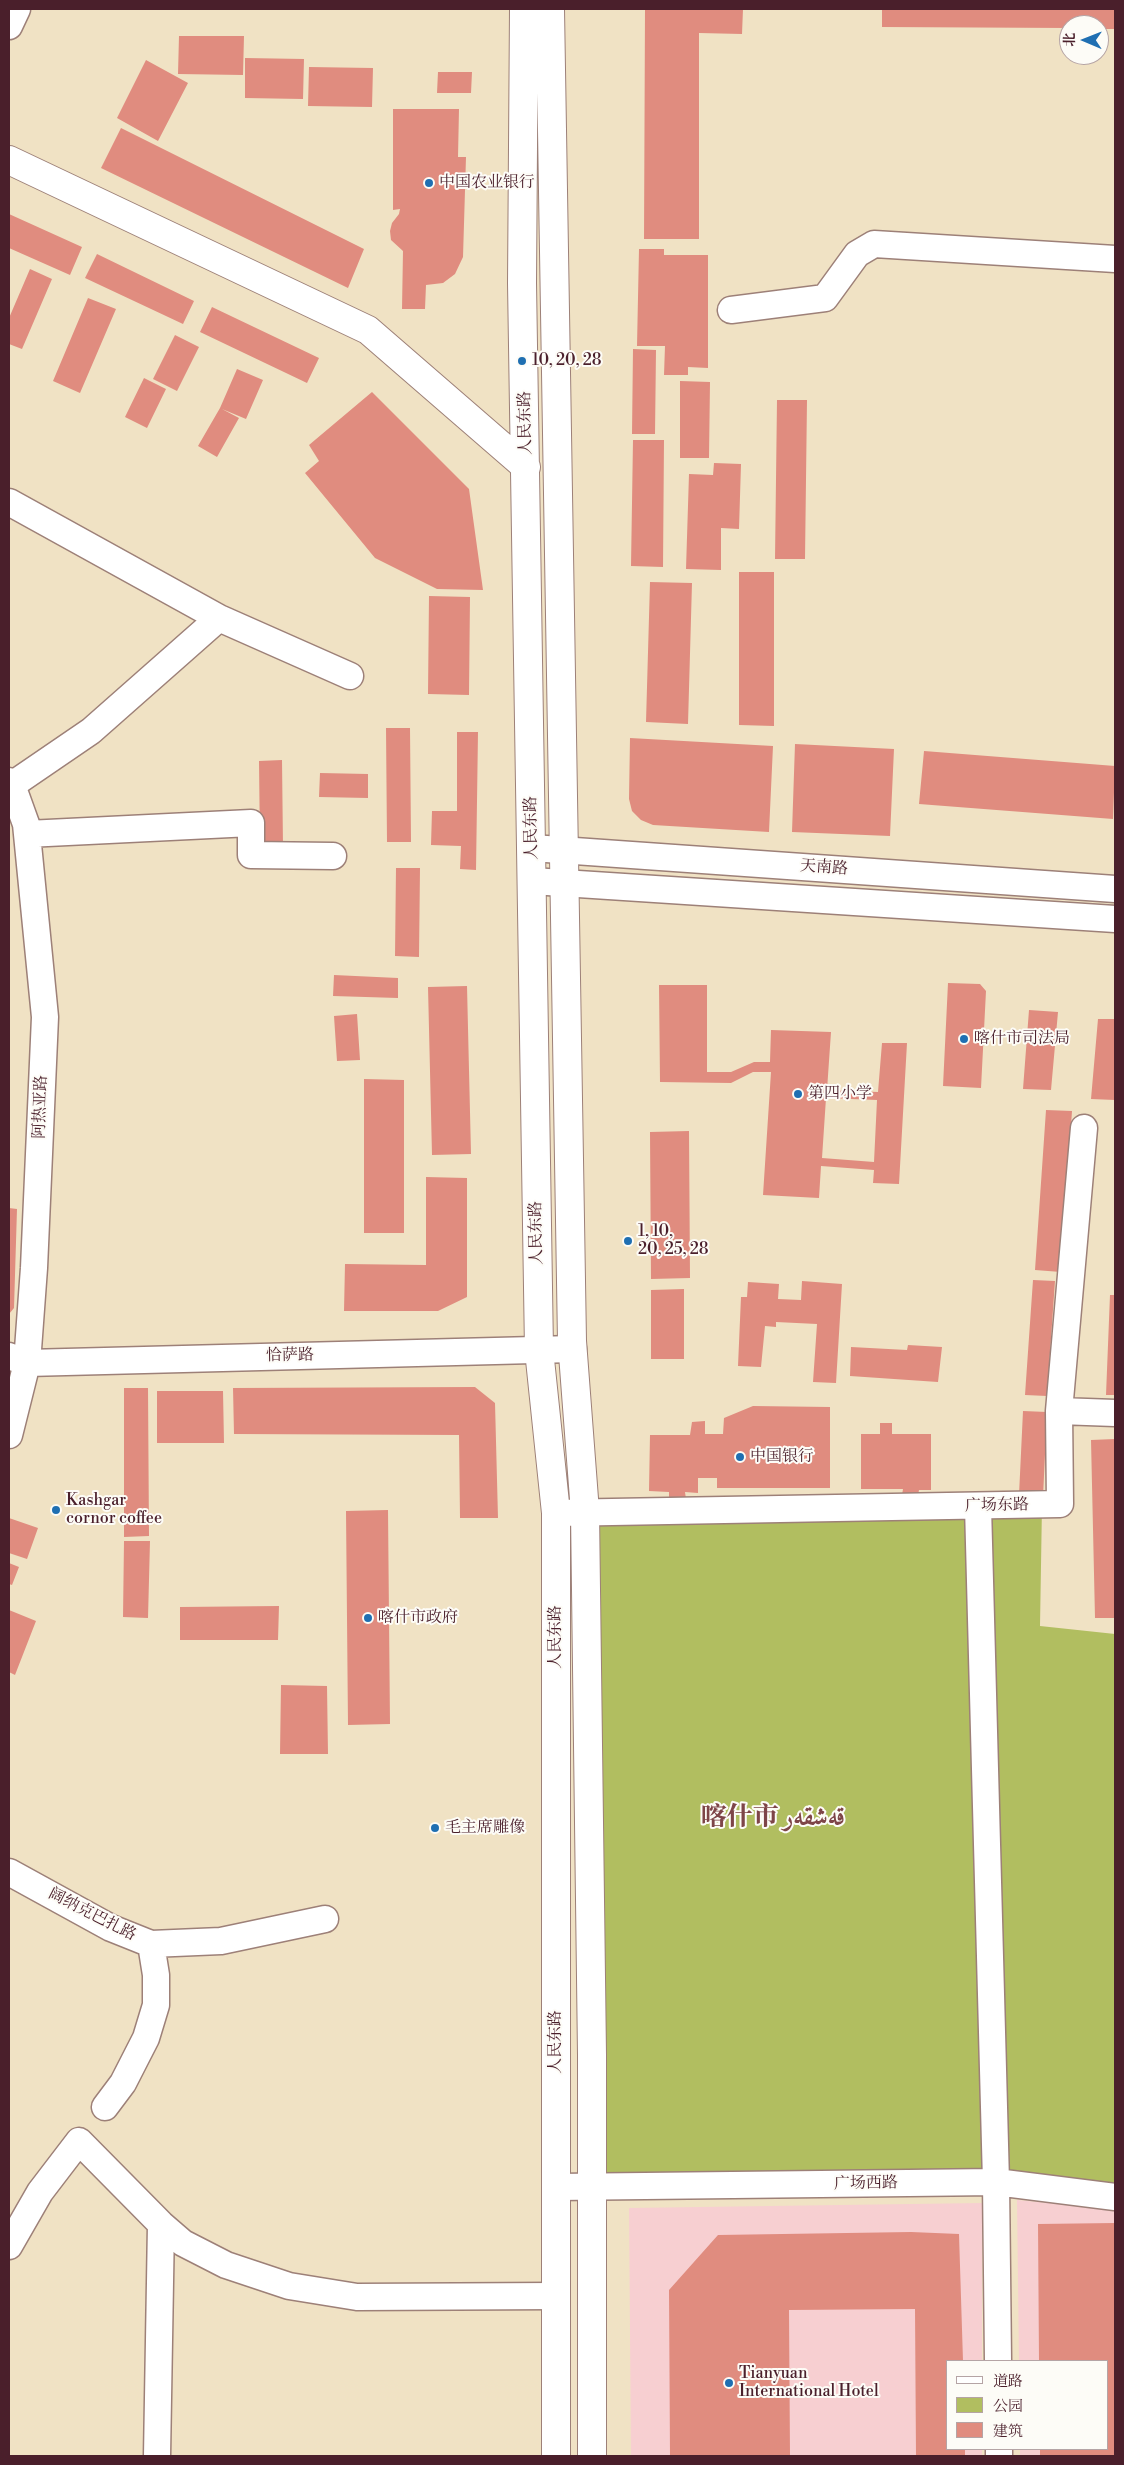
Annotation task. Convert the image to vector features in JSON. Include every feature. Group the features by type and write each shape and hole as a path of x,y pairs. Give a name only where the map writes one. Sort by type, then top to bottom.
{"main road":[{"name":"人民东路","path":"524,9 522,283 539,1350 556,1513 556,2456"},
{"name":"人民东路","path":"550,9 573,1349 584,1512 592,2187 592,2456"},
{"path":"9,160 368,330 526,467"}],"street":[{"path":"9,26 17,9"},
{"path":"731,310 825,298 857,254 874,244 1115,259"},
{"path":"9,502 219,618 350,676"},
{"path":"11,783 91,731 219,618"},
{"name":"阿热亚路","path":"9,1435 18,1359 34,1268 45,1017 27,834 11,783"},
{"path":"27,834 250,823 251,855 332,856"},
{"name":"天南路","path":"532,848 1115,889"},
{"name":"天南路","path":"532,881 1115,919"},
{"name":"广场东路","path":"556,1513 1060,1504 1059,1411 1084,1128"},
{"name":"恰萨路","path":"18,1359 573,1349"},
{"path":"1059,1411 1115,1413"},
{"path":"978,1506 996,2182 998,2360"},
{"name":"阔纳克巴扎路","path":"9,1872 111,1928 151,1944 156,1975 156,2005 146,2038 123,2083 105,2107"},
{"path":"151,1944 221,1941 325,1919"},
{"path":"9,2246 40,2192 79,2141 161,2224 183,2243 226,2265 290,2286 357,2297 556,2296"},
{"name":"广场西路","path":"556,2187 996,2182 1115,2197"},
{"path":"157,2456 161,2224"}],"shaded area":[{"path":"1017,2200 1115,2209 1115,2456 1020,2456 1020,2450 1109,2450 1109,2360 1019,2360"},
{"path":"982,2203 982,2360 946,2360 946,2450 982,2450 982,2456 631,2456 629,2208"}],"green space":[{"path":"1042,1505 1040,1626 1115,1634 1115,2197 592,2187 585,1512"}],"building":[{"path":"645,9 743,9 742,34 699,33 699,239 644,239"},
{"path":"882,9 1115,9 1115,29 1109,29 1109,15 1059,15 1059,28 882,27"},
{"path":"179,36 244,36 243,75 178,74"},
{"path":"245,58 304,59 303,99 245,98"},
{"path":"146,60 188,83 158,141 117,118"},
{"path":"309,67 373,68 372,107 308,106"},
{"path":"438,72 472,72 471,93 437,93"},
{"name":"中国农业银行","path":"393,109 459,109 458,157 466,157 463,257 455,274 443,283 426,285 425,309 402,309 403,251 391,240 390,231 400,209 393,210"},
{"path":"121,128 364,249 348,288 101,168"},
{"path":"9,214 82,247 70,275 9,248"},
{"path":"639,249 664,249 664,255 708,255 708,368 688,367 688,375 664,375 665,346 637,346"},
{"path":"97,254 194,301 183,324 85,278"},
{"path":"30,269 52,279 22,349 9,344 9,318"},
{"path":"88,298 116,309 80,393 53,381"},
{"path":"212,307 319,358 307,383 200,332"},
{"path":"175,335 199,347 177,391 153,379"},
{"path":"633,349 656,350 655,434 632,434"},
{"path":"237,369 263,380 246,419 222,409 239,418 217,457 198,446 220,408"},
{"path":"144,378 166,389 147,428 125,417"},
{"path":"680,381 710,382 709,458 680,458"},
{"path":"372,392 469,489 483,590 437,589 375,558 305,473 319,461 309,445"},
{"path":"777,400 807,400 805,559 775,559"},
{"path":"633,440 664,440 663,567 631,566"},
{"path":"714,463 741,464 739,529 721,528 721,570 686,569 689,474 713,475"},
{"path":"739,572 774,572 774,726 739,725"},
{"path":"650,582 692,583 688,724 646,722"},
{"path":"429,596 470,597 469,695 428,694"},
{"path":"386,728 410,728 411,842 387,842"},
{"path":"457,732 478,732 476,870 460,869 461,846 431,845 432,811 457,811"},
{"path":"630,738 773,746 769,832 653,825 641,820 632,811 629,799"},
{"path":"795,744 894,749 890,836 792,832"},
{"path":"924,751 1115,766 1113,819 919,804"},
{"path":"282,760 283,847 260,847 259,761"},
{"path":"320,773 368,774 368,798 319,797"},
{"path":"396,868 420,868 419,957 395,956"},
{"path":"334,975 398,978 398,998 333,996"},
{"name":"喀什市司法局","path":"948,983 980,984 986,991 981,1088 943,1086"},
{"name":"第四小学","path":"659,985 707,985 707,1072 731,1072 754,1062 770,1062 771,1030 831,1032 827,1090 878,1092 882,1043 907,1043 899,1184 873,1183 874,1170 821,1166 819,1198 763,1195 771,1072 753,1072 731,1083 660,1082","holes":["826,1098 877,1100 874,1162 822,1158"]},
{"path":"467,986 471,1154 432,1155 428,987"},
{"path":"1029,1010 1058,1012 1051,1090 1023,1089"},
{"path":"357,1014 360,1060 337,1061 334,1016"},
{"path":"1098,1019 1115,1019 1115,1100 1091,1099"},
{"path":"364,1079 404,1080 404,1233 364,1233"},
{"path":"1046,1110 1072,1111 1061,1272 1035,1270"},
{"path":"689,1131 690,1278 651,1279 650,1132"},
{"path":"426,1177 467,1178 467,1297 438,1311 344,1311 345,1264 426,1265"},
{"path":"9,1208 17,1209 14,1308 9,1314"},
{"path":"1033,1280 1055,1281 1047,1396 1025,1395"},
{"path":"802,1281 842,1284 836,1383 813,1382 817,1324 776,1322 776,1327 765,1326 761,1367 738,1366 741,1297 747,1297 748,1282 779,1284 778,1299 801,1300"},
{"path":"684,1289 684,1359 651,1359 651,1290"},
{"path":"1110,1295 1115,1295 1115,1395 1106,1395"},
{"path":"908,1345 942,1347 938,1382 850,1376 851,1347 907,1350"},
{"path":"475,1387 495,1403 498,1518 460,1518 459,1435 234,1434 233,1388"},
{"path":"124,1388 148,1388 149,1536 124,1537"},
{"path":"157,1391 223,1391 224,1443 157,1443"},
{"name":"中国银行","path":"753,1406 830,1407 830,1488 717,1488 717,1478 698,1478 698,1493 685,1492 686,1499 669,1498 669,1492 649,1491 650,1435 690,1435 692,1422 705,1421 705,1434 723,1434 724,1418"},
{"path":"1023,1411 1047,1412 1043,1497 1019,1495"},
{"path":"880,1423 892,1423 892,1434 931,1434 931,1490 919,1490 918,1495 902,1495 903,1489 861,1489 861,1434 880,1434"},
{"path":"1115,1439 1115,1618 1095,1618 1091,1440"},
{"name":"喀什市政府","path":"388,1510 390,1724 348,1725 346,1511"},
{"path":"9,1518 38,1528 27,1559 9,1553"},
{"path":"124,1541 150,1541 148,1618 123,1617"},
{"path":"9,1563 19,1567 12,1585 9,1584"},
{"path":"279,1606 278,1640 180,1640 180,1607"},
{"path":"9,1610 36,1621 15,1675 9,1672"},
{"path":"281,1685 327,1686 328,1754 280,1754"},
{"path":"1115,2223 1115,2456 1040,2456 1040,2450 1109,2450 1109,2360 1039,2360 1038,2224"},
{"name":"Tianyuan International Hotel","path":"911,2232 959,2234 963,2360 946,2360 946,2450 965,2450 965,2456 916,2456 915,2309 789,2310 790,2456 670,2456 669,2290 718,2235"}],"place":[{"name":"中国农业银行","path":"429,183"},
{"name":"10, 20, 28","path":"522,361"},
{"name":"喀什市司法局","path":"964,1039"},
{"name":"第四小学","path":"798,1094"},
{"name":"1, 10, 20, 25, 28","path":"628,1241"},
{"name":"中国银行","path":"740,1457"},
{"name":"Kashgar cornor coffee","path":"56,1510"},
{"name":"喀什市政府","path":"368,1618"},
{"name":"毛主席雕像","path":"435,1828"},
{"name":"Tianyuan International Hotel","path":"729,2383"}],"district":[{"name":"喀什市 قەشقەر","path":"773,1819"}]}
